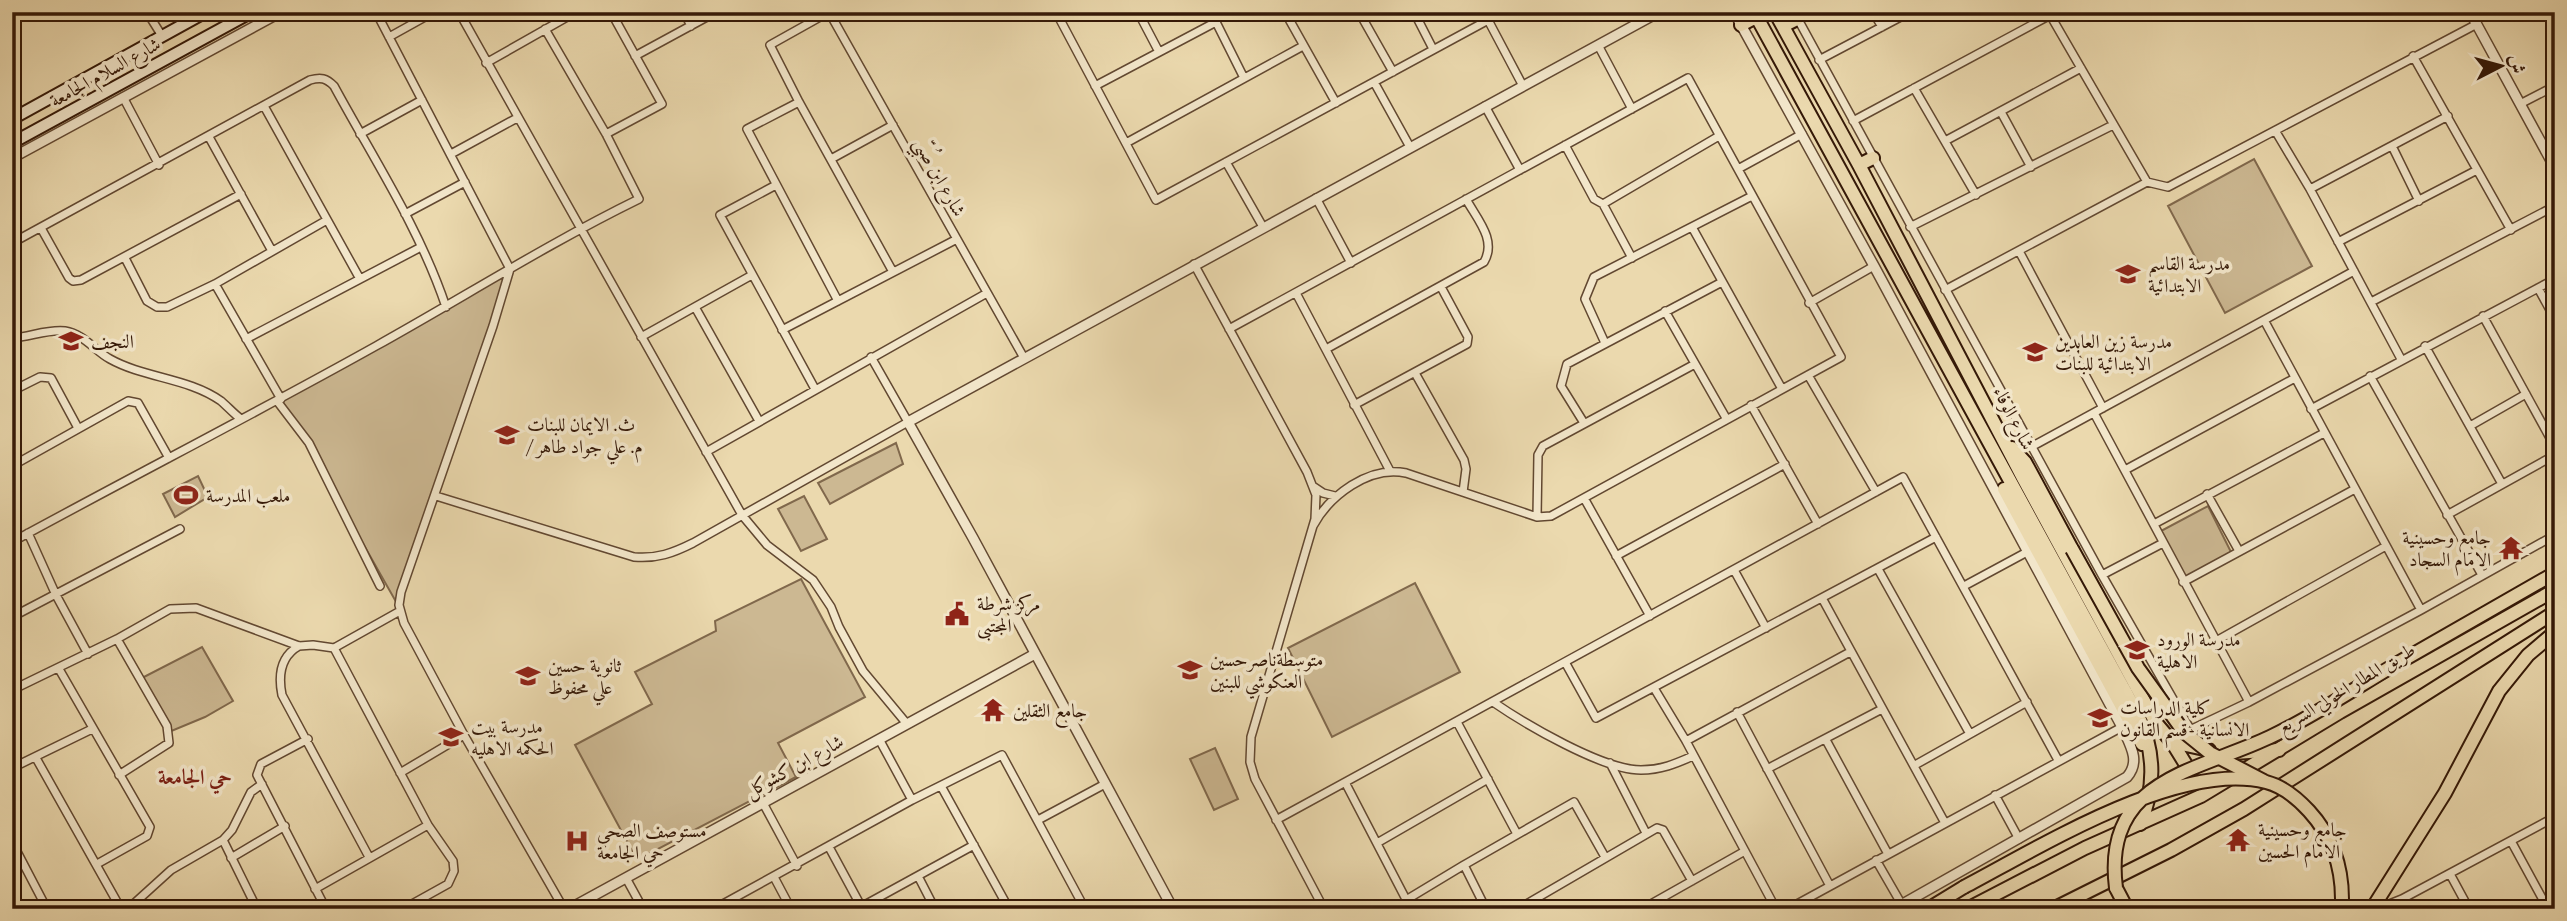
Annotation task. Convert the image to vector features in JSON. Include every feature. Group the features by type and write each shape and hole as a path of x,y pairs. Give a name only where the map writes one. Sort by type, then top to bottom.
{"main road":[{"name":"شارع السلام الجامعة","path":"18,140 252,12"},
{"name":"شارع الوفاء","path":"1755,15 2138,715 2159,782 2169,787 2181,784 2188,774 2188,768 2156,723 1775,12"},
{"name":"شارع السلام الجامعة","path":"13,116 202,14"},
{"path":"202,14 196,27 203,35 208,36"},
{"path":"1741,25 1755,15"},
{"path":"1783,26 1795,16"},
{"path":"165,34 180,38 181,50"},
{"path":"18,140 28,149"},
{"path":"1859,165 1873,158"},
{"path":"1941,356 1950,388 2143,746 2146,770 2140,799 2123,825 2114,860 2117,909"},
{"path":"2006,443 2025,462 2138,668 2184,732 2210,753 2297,800 2325,832 2340,871 2340,909"},
{"path":"2140,799 2174,776 2279,732 2555,573"},
{"name":"طريق المطار الحولي السريع","path":"1967,909 2085,848 2201,796 2340,712 2555,590"},
{"path":"2053,909 2171,850 2244,809 2555,612"},
{"path":"2377,909 2445,793 2499,691 2528,655 2555,632"},
{"path":"2172,742 2224,752 2279,750"},
{"name":"شارع الوفاء","path":"2140,824 2148,801 2152,755"},
{"path":"1927,909 2105,813 2155,794 2217,781 2236,779 2268,782"},
{"path":"2116,888 2127,909"}],"street":[{"path":"12,18 24,12"},
{"path":"147,12 165,34"},
{"path":"12,158 281,12"},
{"path":"376,12 510,269 494,326 401,592 400,611 464,735 567,909"},
{"path":"389,37 434,12"},
{"path":"459,12 742,516 767,545 813,580 831,607 863,671 908,724"},
{"path":"486,63 576,12"},
{"path":"606,134 662,104 611,12"},
{"path":"684,12 691,26"},
{"path":"635,56 716,12"},
{"path":"829,12 770,45 893,272"},
{"name":"شارع ابن صُبّي","path":"829,12 1024,358"},
{"path":"1056,12 1156,200 1503,12"},
{"path":"1138,12 1159,52"},
{"path":"1211,12 1244,78"},
{"path":"1285,12 1336,103"},
{"path":"1359,12 1393,72"},
{"path":"1414,12 1433,49"},
{"path":"1734,12 1874,266 2122,727 2133,753 2133,770 2127,777 1898,907 1876,860"},
{"path":"1873,12 1882,27"},
{"path":"1819,60 1910,12"},
{"path":"2470,12 2554,165"},
{"path":"436,496 634,557 649,558 676,552 1194,264 1656,13"},
{"path":"1853,121 2052,13 2147,182"},
{"path":"2550,13 2555,23"},
{"path":"1795,16 2102,575 2189,727 2192,729 2249,702 2555,535"},
{"path":"1488,20 1523,86"},
{"path":"1096,86 1216,22"},
{"path":"1945,290 2147,182 2168,187 2477,24"},
{"path":"12,542 279,400 446,307 579,228 639,199 606,134 545,29"},
{"path":"1598,45 1632,109"},
{"path":"1126,143 1303,46"},
{"path":"2413,56 2511,230"},
{"path":"1945,141 2081,68"},
{"path":"12,243 320,78 328,80 334,86 405,215 438,283 446,307"},
{"path":"1229,329 1688,78 1841,357 1551,516 1537,517 1406,472 1390,471 1371,476 1335,496 1313,526"},
{"path":"1374,82 1410,147"},
{"path":"2520,104 2555,86"},
{"path":"1914,88 1976,195"},
{"path":"123,97 159,164"},
{"path":"360,134 422,100"},
{"path":"799,102 747,129 838,301"},
{"path":"264,106 360,279"},
{"path":"1485,106 1520,170"},
{"path":"2001,112 2031,167"},
{"path":"2310,190 2448,116"},
{"path":"451,154 517,118"},
{"path":"831,159 892,125"},
{"path":"1910,227 2113,125"},
{"path":"2276,132 2401,359"},
{"path":"1738,169 1802,134"},
{"path":"1603,204 1719,136"},
{"path":"209,137 272,251"},
{"path":"1566,145 1594,199 1603,204 1632,258"},
{"path":"2392,146 2419,201"},
{"path":"1226,162 1263,227"},
{"path":"2338,242 2477,170"},
{"path":"405,215 465,182"},
{"path":"776,185 720,215 815,389"},
{"path":"41,228 65,272 73,281 81,280 241,194"},
{"path":"1605,343 1585,299 1594,277 1752,196"},
{"path":"1316,198 1351,263"},
{"path":"1326,349 1481,265 1488,254 1488,239 1466,199"},
{"path":"2371,302 2555,206"},
{"path":"125,258 147,301 157,307 167,307 215,284 327,220"},
{"path":"1692,227 1782,389"},
{"path":"782,330 957,239"},
{"path":"246,339 421,247"},
{"path":"2019,251 2103,408"},
{"path":"1194,264 1314,487 1316,511 1313,526 1250,745 1250,762 1255,779 1324,909"},
{"path":"1809,303 1874,266"},
{"path":"2032,447 2354,271"},
{"path":"640,337 752,275"},
{"path":"2311,409 2555,279"},
{"path":"1584,423 1561,386 1567,364 1722,282"},
{"path":"215,284 279,400 313,451 380,586"},
{"path":"1354,405 1464,347 1468,341 1467,334 1441,287"},
{"path":"2538,288 2555,319"},
{"path":"706,452 987,293"},
{"path":"1296,293 1390,471"},
{"path":"695,307 758,421"},
{"path":"1665,312 1727,418"},
{"path":"2483,316 2555,447"},
{"path":"2264,320 2421,610"},
{"path":"12,338 48,331 66,331 79,335 105,356 128,369 198,390 220,400 241,419"},
{"path":"2425,346 2502,484"},
{"path":"871,357 1172,908"},
{"path":"1537,517 1540,448 1695,364"},
{"path":"1415,373 1464,460 1466,469 1463,492"},
{"path":"1808,375 1876,492"},
{"path":"2370,376 2482,575"},
{"path":"12,391 40,377 51,378 78,428"},
{"path":"2125,471 2295,378"},
{"path":"2470,426 2526,394"},
{"path":"12,466 128,401 138,403 169,458"},
{"path":"1751,405 1818,524"},
{"path":"2094,413 2249,702"},
{"path":"2154,524 2324,433"},
{"path":"2447,515 2555,455"},
{"path":"1616,556 1785,464"},
{"path":"1276,820 1903,477 2058,760"},
{"path":"1314,487 1335,496"},
{"path":"2183,582 2354,489"},
{"path":"2207,495 2239,551"},
{"path":"1584,498 1650,616"},
{"path":"12,617 180,529"},
{"path":"28,533 56,595 88,654"},
{"path":"1565,662 1596,719 1936,537"},
{"path":"2102,575 2163,543"},
{"path":"2216,641 2386,546"},
{"path":"1964,586 2027,552"},
{"path":"1878,569 1969,734"},
{"path":"1734,570 1766,628"},
{"path":"1822,598 1945,822"},
{"path":"12,690 59,669 170,609 196,608 299,646 334,648 400,611"},
{"path":"117,639 167,726 169,738 169,743 119,775"},
{"path":"299,646 290,651 285,659 280,686 286,703 308,738 369,857"},
{"path":"334,648 428,825 451,856 454,871 448,884 412,906 402,909"},
{"path":"1685,741 1850,652"},
{"name":"شارع ابن كشوكل","path":"567,909 1035,654"},
{"path":"59,669 149,824 150,832 145,837 97,864"},
{"path":"1654,688 1776,909"},
{"path":"1493,702 1526,725 1620,767 1667,768 1693,756"},
{"path":"1915,765 2027,702"},
{"path":"1767,769 1882,709"},
{"path":"1737,712 1830,886"},
{"path":"1457,722 1517,834"},
{"path":"1788,909 2122,727"},
{"path":"12,768 92,729"},
{"path":"400,773 464,735"},
{"path":"308,738 261,764 257,773 326,909"},
{"path":"879,739 912,800"},
{"path":"1826,740 1888,854"},
{"path":"714,909 797,866 912,800 1002,755 1086,909"},
{"path":"36,758 121,909"},
{"path":"1609,763 1646,833"},
{"path":"1377,843 1488,779"},
{"path":"1038,820 1105,783"},
{"path":"130,908 171,870 223,840 232,830 251,792 262,784"},
{"path":"1346,784 1411,909"},
{"path":"941,786 1009,909"},
{"path":"1996,795 2019,839"},
{"path":"1406,900 1574,802 1605,857"},
{"path":"763,803 797,866"},
{"path":"2377,909 2450,874 2555,817"},
{"path":"314,889 428,825"},
{"path":"231,858 285,826"},
{"path":"1518,909 1657,828 1662,828 1692,881"},
{"path":"223,840 257,909"},
{"path":"2511,841 2547,906 2555,899"},
{"path":"12,842 47,909"},
{"path":"829,847 862,908 974,845"},
{"path":"1642,909 1745,851"},
{"path":"1464,865 1486,909"},
{"path":"2450,874 2469,909"},
{"path":"918,876 935,909"},
{"path":"774,877 790,909"},
{"path":"626,878 643,909"},
{"path":"2297,909 2310,904 2327,909"}],"shaded area":[{"path":"2254,159 2312,266 2225,313 2168,206"},
{"path":"510,269 401,592 395,600 281,399"},
{"path":"896,443 903,464 830,504 818,483"},
{"name":"ملعب المدرسة","path":"198,476 208,497 175,517 163,494"},
{"path":"804,496 827,539 801,551 778,509"},
{"path":"2208,506 2232,554 2185,578 2161,531"},
{"path":"801,579 865,697 778,743 796,777 637,860 575,745 652,704 635,672 716,631 715,621"},
{"path":"1415,583 1460,672 1332,737 1288,648"},
{"path":"202,647 233,701 205,717 169,732 140,679"},
{"path":"1215,748 1238,799 1214,810 1190,759"}],"place":[{"name":"مدرسة القاسم الابتدائية","path":"2128,274"},
{"name":"النجف","path":"71,341"},
{"name":"مدرسة زين العابدين الابتدائية للبنات","path":"2035,352"},
{"name":"ث. الايمان للبنات / م. علي جواد طاهر","path":"507,435"},
{"name":"ملعب المدرسة","path":"186,495"},
{"name":"جامع وحسينية الامام السجاد","path":"2511,548"},
{"name":"مركز شرطة المجتبى","path":"957,614"},
{"name":"مدرسة الورود الاهلية","path":"2137,650"},
{"name":"متوسطةناصرحسين العنكوشي للبنين","path":"1190,670"},
{"name":"ثانوية حسين علي محفوظ","path":"528,676"},
{"name":"جامع الثقلين","path":"993,710"},
{"name":"كلية الدراسات الانسانية -قسم القانون","path":"2100,718"},
{"name":"مدرسة بيت الحكمه الاهليه","path":"451,737"},
{"name":"جامع وحسينية الامام الحسين","path":"2238,840"},
{"name":"مستوصف الصحي حي الجامعة","path":"577,841"}],"district":[{"name":"حي الجامعة","path":"195,777"}]}
